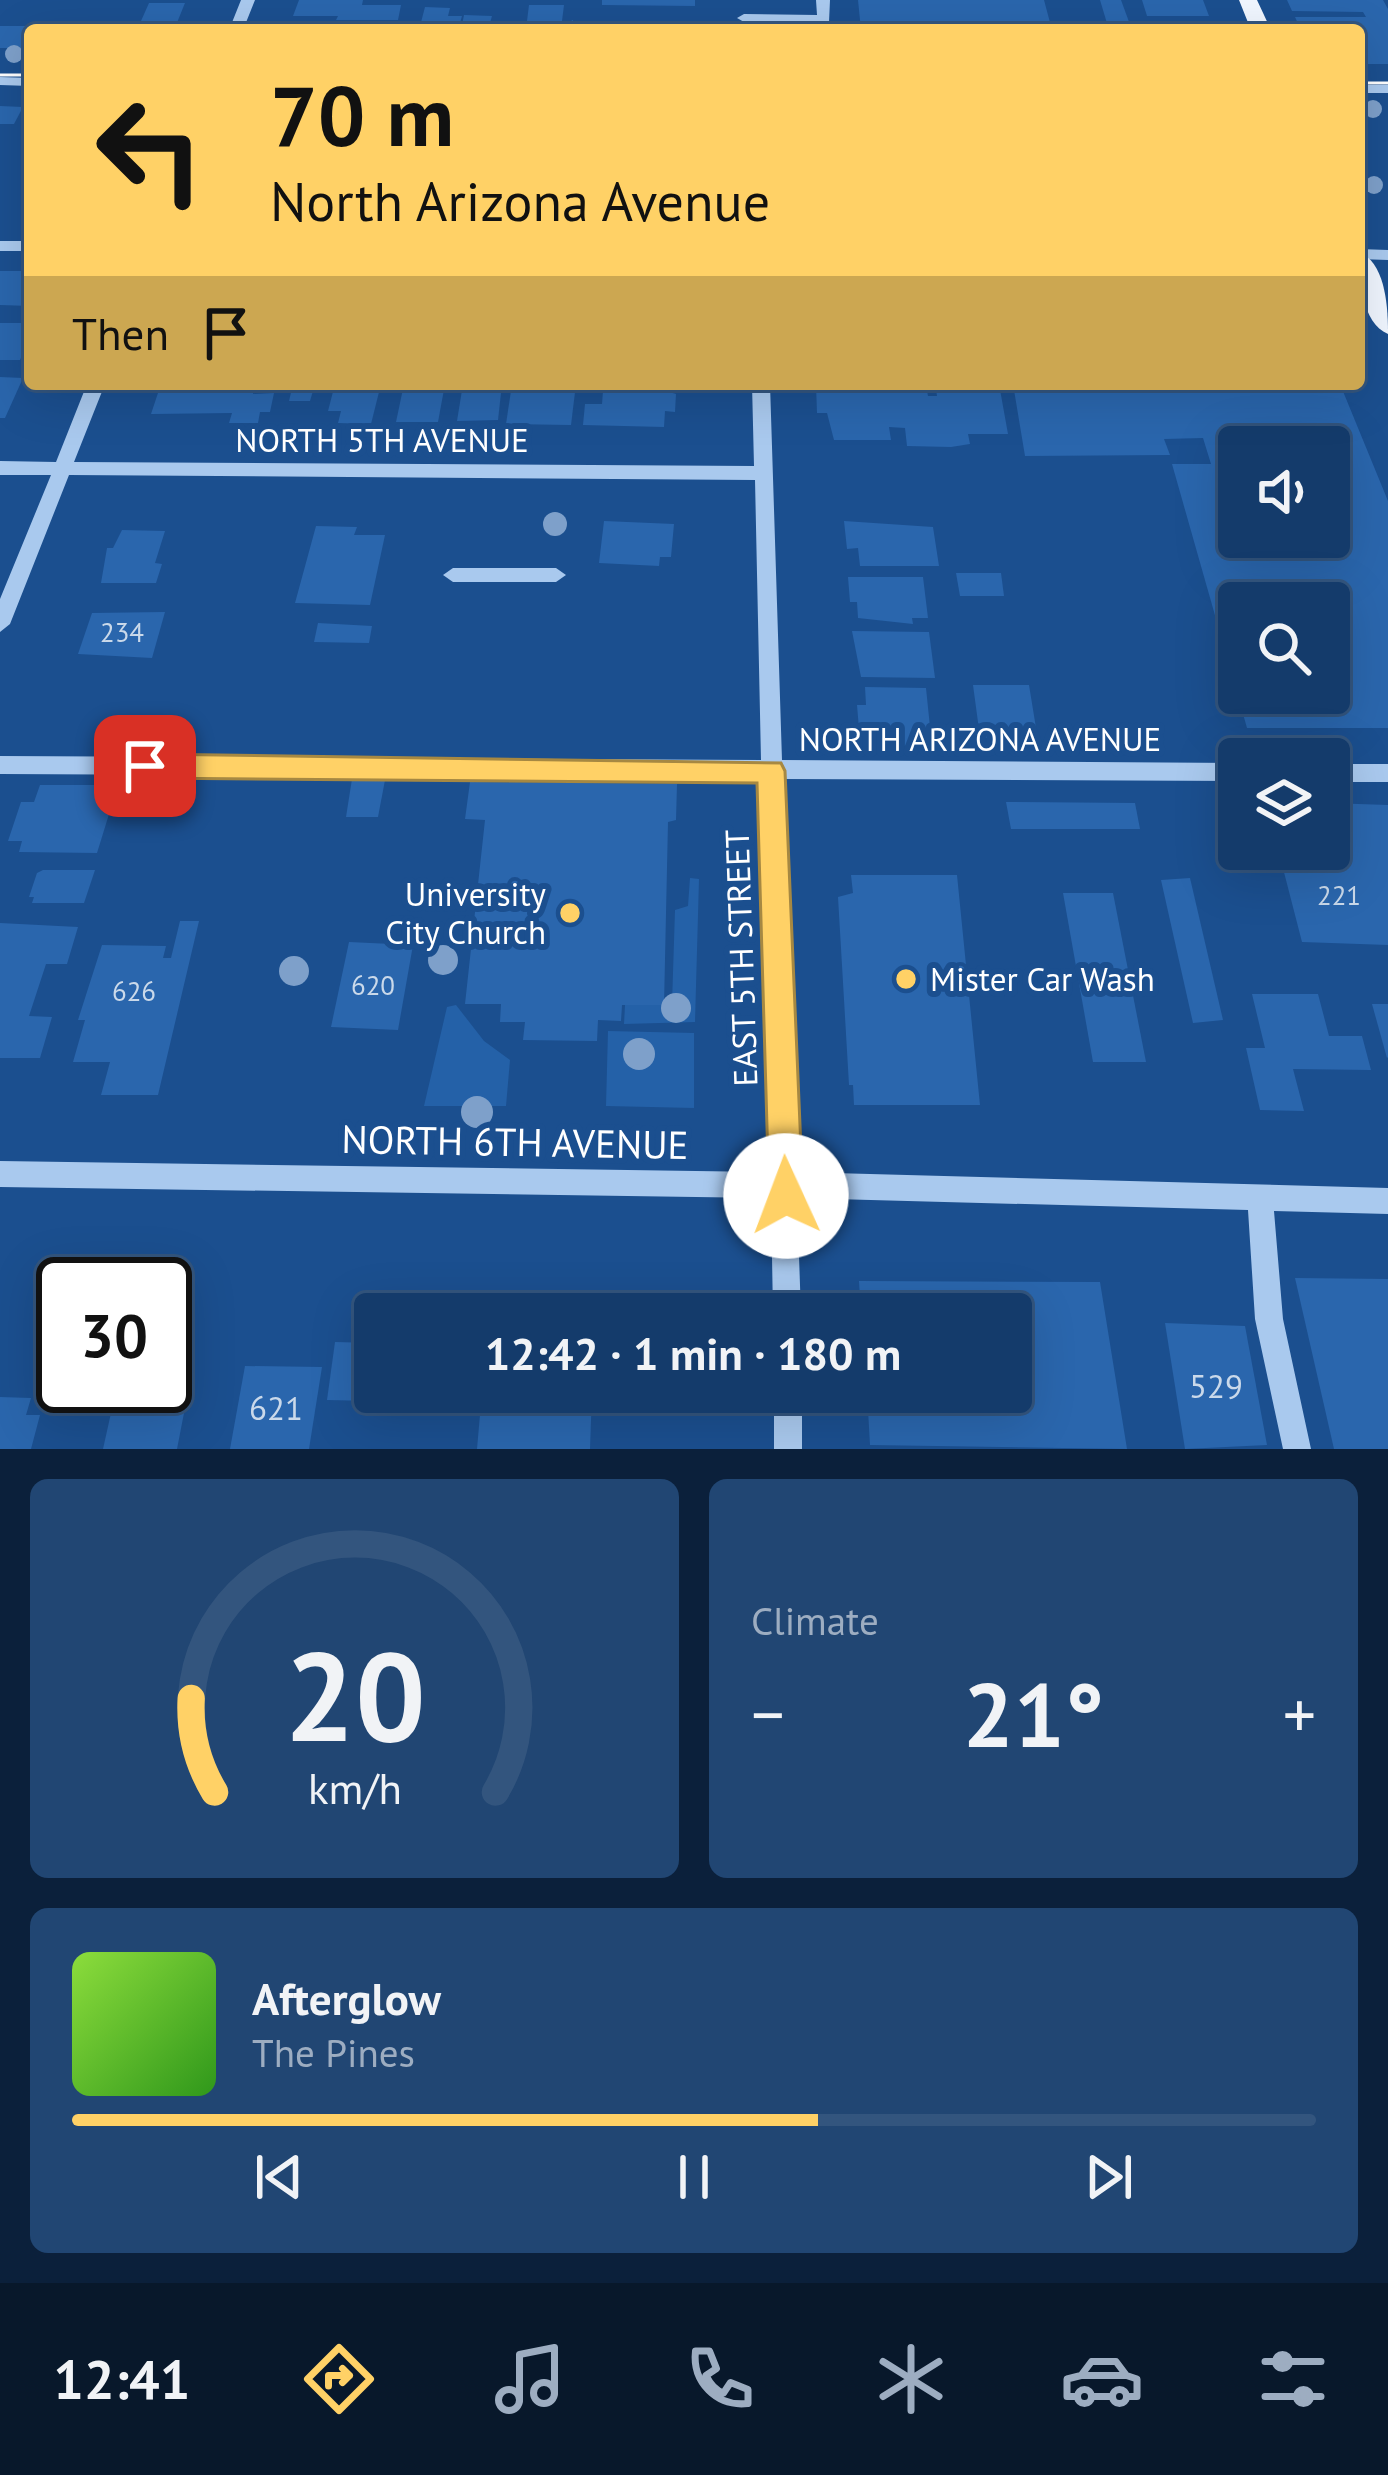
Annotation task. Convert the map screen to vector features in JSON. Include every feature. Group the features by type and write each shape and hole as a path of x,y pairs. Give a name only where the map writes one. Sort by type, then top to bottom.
{"main road":[{"path":"1365,271 1388,326"}],"street":[{"path":"743,0 744,24 825,24 823,0"},
{"path":"0,624 94,390"},
{"name":"EAST 5TH STREET","path":"761,390 787,1293"},
{"name":"NORTH 5TH AVENUE","path":"0,468 764,473"},
{"path":"453,574 556,575"},
{"name":"NORTH ARIZONA AVENUE","path":"0,765 1218,772"},
{"path":"1350,772 1388,773"},
{"name":"NORTH 6TH AVENUE","path":"0,1174 786,1185 1388,1201"},
{"path":"1259,1200 1269,1319 1298,1449"},
{"path":"788,1413 788,1449"}],"shaded area":[{"path":"690,878 699,879 695,1022 624,1024 625,1005 672,1004 675,910 688,906"},
{"path":"456,1005 484,1041 510,1060 506,1106 424,1106 447,1007"},
{"path":"608,1031 694,1033 694,1108 606,1106"}],"building":[{"path":"299,0 401,5 398,20 336,20 338,16 293,16"},
{"path":"602,0 695,0 695,6 602,5"},
{"path":"858,0 1044,0 1050,24 860,24"},
{"path":"1100,0 1121,0 1130,24 1107,24"},
{"path":"1142,0 1203,0 1209,16 1147,16"},
{"path":"1287,0 1383,0 1388,9 1388,64 1365,64 1365,24 1298,24 1295,17 1366,17 1363,12 1292,11"},
{"path":"149,3 185,3 176,24 140,24"},
{"path":"529,5 564,5 562,21 527,21"},
{"path":"425,7 450,8 448,16 462,16 460,24 421,24"},
{"path":"464,15 492,16 490,23 514,24 462,24"},
{"path":"0,26 24,26 24,48 0,48"},
{"path":"0,106 23,107 14,124 0,124"},
{"path":"0,271 24,271 24,306 0,305"},
{"path":"0,323 24,323 20,360 0,360"},
{"path":"0,377 23,378 5,418 0,418"},
{"path":"292,390 313,390 310,401 289,401"},
{"path":"333,390 380,390 371,424 338,423 341,411 328,411"},
{"path":"403,390 444,390 438,422 396,422"},
{"path":"462,390 501,390 498,420 457,421"},
{"path":"511,390 575,390 571,425 506,424"},
{"path":"666,390 676,394 675,412 665,411 664,427 583,425 585,404 602,404 603,391"},
{"path":"816,390 927,390 928,396 937,396 936,390 1000,390 1008,434 968,434 970,444 951,447 907,446 905,428 889,427 891,440 834,440 827,413 817,413"},
{"path":"1014,390 1342,390 1388,501 1388,728 1247,728 1243,714 1350,714 1350,582 1218,582 1218,626 1172,464 1211,464 1203,438 1164,439 1170,455 1025,456"},
{"path":"158,393 274,393 270,412 260,412 258,423 229,423 232,413 151,414"},
{"path":"604,521 674,524 671,557 660,557 659,566 599,563"},
{"path":"844,521 933,527 939,566 860,566 858,548 847,549"},
{"path":"316,526 357,527 354,535 385,535 370,605 295,603"},
{"path":"122,530 165,531 155,563 162,564 156,583 101,583 107,548 113,548"},
{"path":"956,573 1001,573 1004,596 960,596"},
{"path":"848,577 923,577 928,618 912,618 913,624 858,618 857,602 850,602"},
{"path":"165,612 152,658 78,654 92,613"},
{"path":"318,623 372,626 369,643 314,642"},
{"path":"852,631 929,632 935,678 861,677"},
{"path":"973,685 1029,685 1037,734 1032,734 1033,742 980,737"},
{"path":"865,687 926,688 930,727 960,728 962,747 869,745 868,729 859,729 857,705 866,705"},
{"path":"352,779 385,780 378,817 346,817"},
{"name":"University City Church","path":"470,782 677,784 676,820 668,822 664,1005 622,1005 621,1021 598,1020 597,1041 523,1040 525,1022 500,1022 501,1004 465,1004 485,820 465,819"},
{"path":"40,785 118,785 97,853 19,852 22,841 8,841 21,802 34,802"},
{"path":"1006,802 1135,803 1140,829 1011,829"},
{"path":"1350,804 1388,805 1388,945 1302,942 1283,870 1350,870"},
{"path":"95,870 84,903 32,903 34,897 29,897 37,873"},
{"name":"Mister Car Wash","path":"851,875 957,875 980,1105 854,1105 838,897 853,893"},
{"path":"1190,878 1223,1020 1193,1023 1161,880"},
{"path":"1063,893 1113,893 1146,1062 1093,1062"},
{"path":"180,921 199,921 158,1095 101,1095 110,1062 73,1062 85,1020 78,1020 102,945 166,946 163,958 171,958"},
{"path":"0,923 78,927 67,964 46,964 29,1016 52,1017 40,1058 0,1058"},
{"path":"349,942 413,945 398,1030 331,1027"},
{"path":"1252,994 1318,994 1329,1036 1362,1036 1371,1070 1293,1069 1304,1111 1260,1110 1246,1048 1265,1048"},
{"path":"1372,1004 1388,1004 1387,1058"},
{"path":"1295,1278 1388,1279 1388,1449 1334,1449"},
{"path":"859,1281 1100,1282 1127,1449 870,1445 868,1413 1032,1413 1032,1293 860,1293"},
{"path":"1165,1323 1245,1326 1267,1445 1185,1449"},
{"path":"335,1342 354,1342 354,1401 327,1400"},
{"path":"245,1366 322,1367 309,1449 230,1449"},
{"path":"0,1397 31,1398 26,1415 40,1415 31,1449 0,1449"},
{"path":"111,1413 184,1413 177,1449 103,1449"},
{"path":"480,1413 591,1413 590,1449 477,1449"}],"tram line":[{"path":"0,75 24,75"},
{"path":"1365,83 1388,83"}],"place":[{"name":"University City Church","path":"570,913"},
{"name":"Mister Car Wash","path":"906,979"}],"route":[{"path":"145,766 771,771 786,1196"}]}
